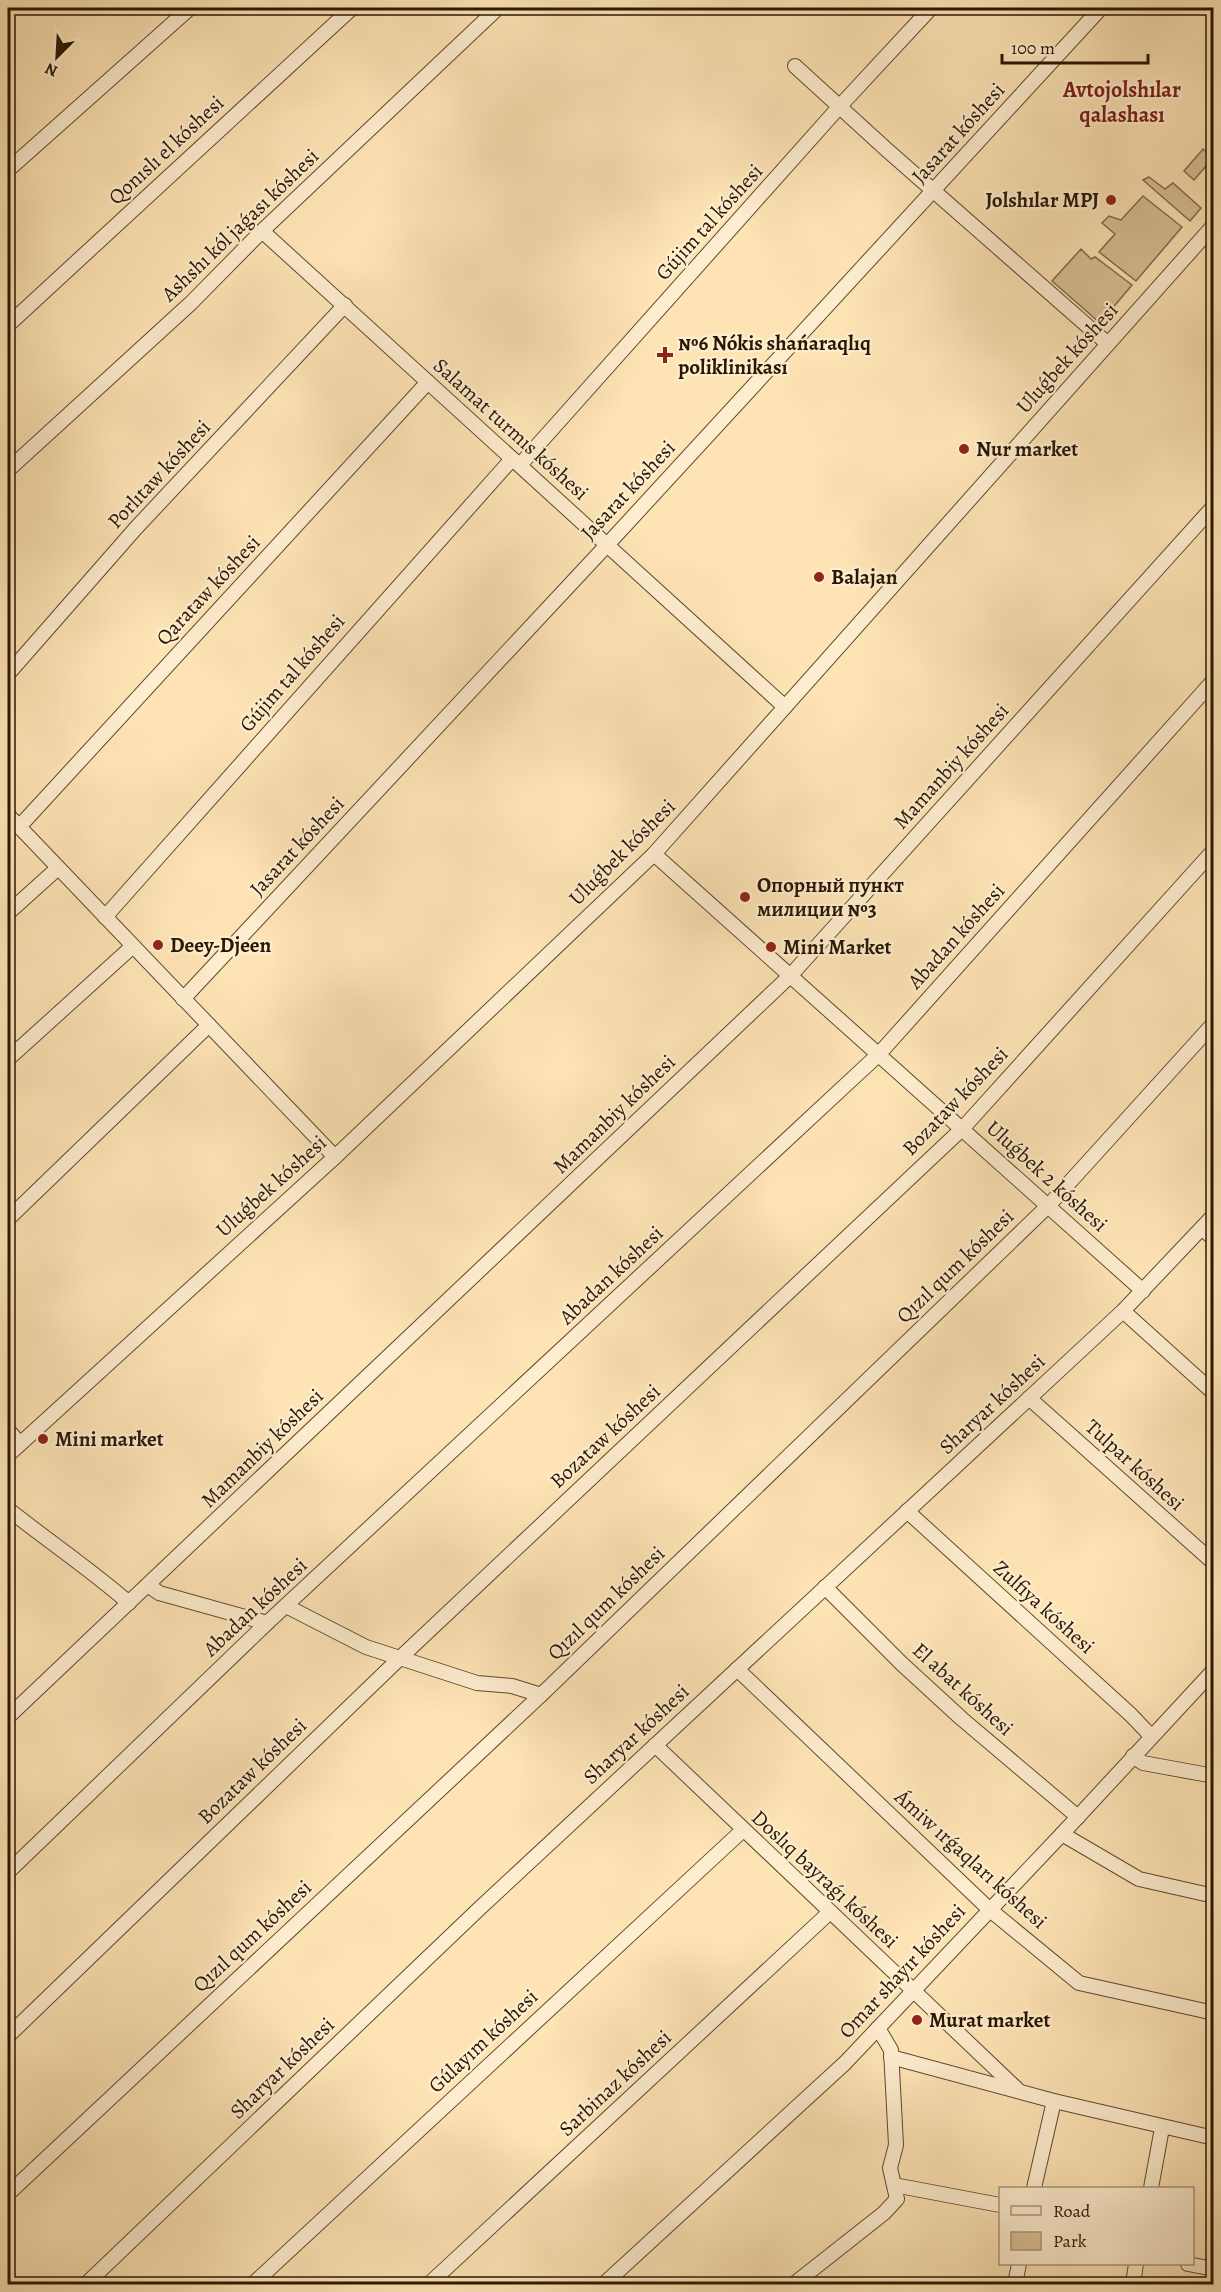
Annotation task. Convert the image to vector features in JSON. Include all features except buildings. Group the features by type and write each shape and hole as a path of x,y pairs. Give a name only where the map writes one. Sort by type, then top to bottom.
{"street":[{"path":"8,170 190,8"},
{"name":"Qonıslı el kóshesi","path":"8,325 352,8"},
{"name":"Ashshı kól jaǵası kóshesi","path":"8,470 190,303 262,231 498,8"},
{"name":"Gújim tal kóshesi","path":"105,917 404,578 516,462 931,8"},
{"name":"Jasarat kóshesi","path":"183,999 607,544 1101,8"},
{"path":"795,66 1108,344"},
{"name":"Uluǵbek kóshesi","path":"8,1455 335,1157 654,854 1214,225"},
{"name":"Salamat turmıs kóshesi","path":"262,231 785,707"},
{"name":"Porlıtaw kóshesi","path":"8,674 136,528 345,305"},
{"name":"Qarataw kóshesi","path":"19,827 428,382"},
{"name":"Mamanbiy kóshesi","path":"8,1717 791,975 1214,506"},
{"name":"Abadan kóshesi","path":"8,1872 267,1623 879,1054 1214,680"},
{"path":"8,815 335,1157"},
{"name":"Bozataw kóshesi","path":"8,2036 400,1658 963,1128 1214,850"},
{"name":"Uluǵbek 2 kóshesi","path":"654,854 1143,1291"},
{"path":"8,913 58,868"},
{"path":"8,1059 133,946"},
{"name":"Qızıl qum kóshesi","path":"8,2194 541,1695 1049,1205 1214,1023"},
{"path":"8,1219 209,1025"},
{"name":"Sharyar kóshesi","path":"87,2284 481,1907 1123,1311 1214,1215"},
{"path":"1202,1228 1214,1239"},
{"path":"1123,1311 1214,1393"},
{"name":"Tulpar kóshesi","path":"1029,1398 1214,1563"},
{"path":"8,1430 20,1444"},
{"path":"8,1509 93,1572 129,1603"},
{"name":"Zulfiya kóshesi","path":"907,1512 1131,1715 1151,1736"},
{"path":"148,1585 159,1593 267,1623"},
{"name":"El abat kóshesi","path":"825,1587 945,1703 1078,1817"},
{"path":"286,1606 366,1647 477,1683 512,1686 541,1695"},
{"name":"Ámiw ırǵaqları kóshesi","path":"737,1669 989,1909 1079,1983 1214,2013"},
{"name":"Omar shayır kóshesi","path":"604,2284 845,2063 1214,1670"},
{"name":"Doslıq bayraǵı kóshesi","path":"655,1745 1019,2091"},
{"path":"1132,1756 1143,1763 1214,1776"},
{"name":"Gúlayım kóshesi","path":"253,2284 742,1830"},
{"path":"1062,1834 1139,1879 1214,1896"},
{"name":"Sarbinaz kóshesi","path":"429,2284 830,1912"},
{"path":"794,2284 884,2213 897,2199 890,2168 896,2145 896,2108 891,2050 878,2028"},
{"name":"Doslıq bayraǵı kóshesi","path":"891,2057 1054,2101 1162,2128 1214,2138"},
{"path":"1034,2187 1054,2101"},
{"path":"1150,2187 1162,2128"},
{"path":"894,2185 999,2205"},
{"path":"1015,2284 1019,2265"},
{"path":"1133,2284 1136,2265"},
{"path":"1193,2265 1214,2269"}],"green space":[{"path":"1203,149 1213,158 1194,180 1184,171"},
{"path":"1149,177 1165,189 1173,183 1201,208 1190,221 1143,180"},
{"path":"1143,196 1182,227 1136,281 1099,252 1115,234 1102,223 1109,216 1121,220"},
{"path":"1081,249 1091,259 1095,257 1132,285 1100,323 1052,281"}],"place":[{"name":"Jolshılar MPJ","path":"1111,200"},
{"name":"№6 Nókis shańaraqlıq poliklinikası","path":"665,355"},
{"name":"Nur market","path":"964,449"},
{"name":"Balajan","path":"819,577"},
{"name":"Опорный пункт милиции №3","path":"745,897"},
{"name":"Deey-Djeen","path":"158,945"},
{"name":"Mini Market","path":"771,947"},
{"name":"Mini market","path":"43,1439"},
{"name":"Murat market","path":"917,2020"}],"district":[{"name":"Avtojolshılar qalashası","path":"1122,102"}]}
